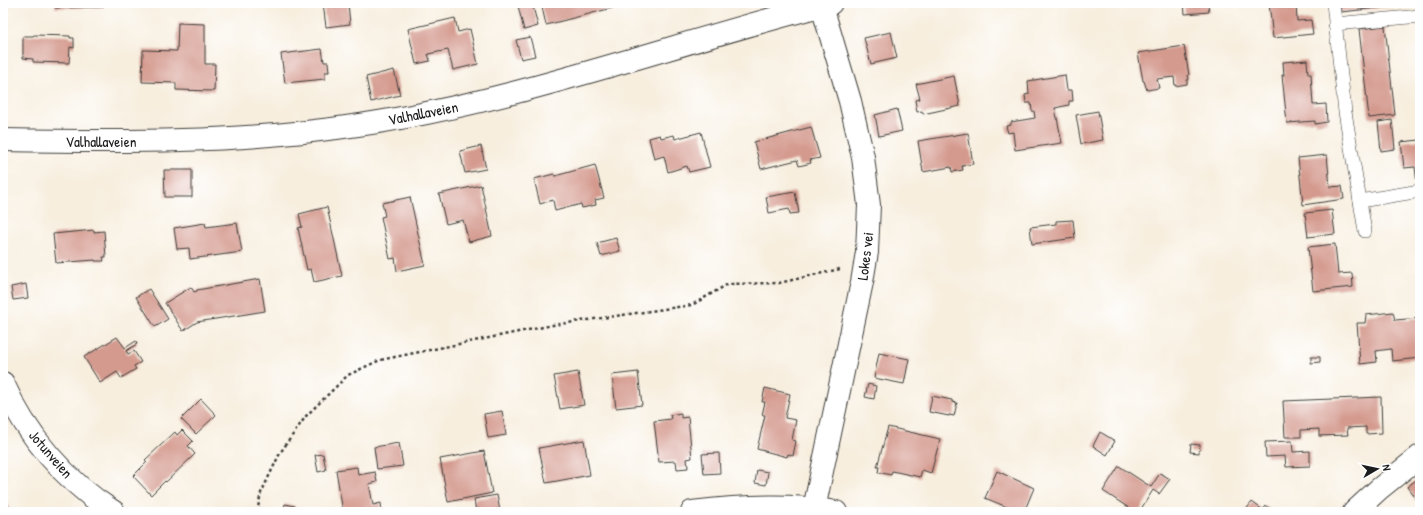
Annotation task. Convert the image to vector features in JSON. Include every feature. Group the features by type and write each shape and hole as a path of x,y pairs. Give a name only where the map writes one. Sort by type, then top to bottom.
{"street":[{"name":"Valhallaveien","path":"3,140 140,141 232,139 360,125 446,109 522,91 824,4"},
{"name":"Lokes vei","path":"814,509 862,282 868,245 869,205 863,156 850,100 824,4"},
{"name":"Jotunveien","path":"3,383 18,412 32,433 56,463 72,479 114,512"},
{"path":"1354,512 1379,489 1420,456"},
{"path":"692,512 752,507 814,509 836,512"}],"lane":[{"path":"1333,3 1345,112 1365,231"},
{"path":"1335,24 1420,16"},
{"path":"1360,201 1420,191"}],"path":[{"path":"257,512 261,493 280,453 306,416 348,375 380,360 553,325 692,305 728,284 779,283 865,263"}],"building":[{"path":"55,3 103,3 103,7 55,8"},
{"path":"323,3 348,3 350,24 326,27"},
{"path":"532,3 538,26 524,30 518,6"},
{"path":"546,3 615,3 616,7 546,25 542,7 546,6"},
{"path":"1184,3 1208,3 1209,12 1185,14"},
{"path":"1269,3 1296,3 1297,21 1311,20 1313,34 1273,38"},
{"path":"1340,3 1396,3 1397,6 1341,12"},
{"path":"455,18 458,32 470,29 478,64 453,70 448,50 428,54 430,61 416,64 408,29"},
{"path":"178,23 205,24 205,64 215,64 214,91 176,90 176,83 142,82 143,50 177,51"},
{"path":"1385,26 1395,115 1369,118 1359,29"},
{"path":"891,32 897,58 871,64 864,38"},
{"path":"23,36 70,36 70,38 74,38 74,48 70,47 69,63 33,62 33,59 23,58"},
{"path":"530,37 535,56 521,59 516,40"},
{"path":"1184,46 1189,75 1187,84 1175,86 1174,77 1157,79 1159,88 1147,90 1143,81 1138,53"},
{"path":"322,49 324,62 328,62 329,72 325,72 325,79 285,83 281,54"},
{"path":"1307,60 1308,74 1311,74 1313,105 1326,104 1327,122 1315,124 1315,121 1287,123 1282,75 1284,75 1283,62"},
{"path":"394,70 400,95 371,102 366,77"},
{"path":"1065,75 1067,90 1072,90 1073,101 1069,101 1069,105 1055,108 1062,143 1015,150 1013,132 1008,133 1006,126 1011,125 1011,122 1035,118 1031,103 1026,103 1025,95 1029,94 1028,81"},
{"path":"954,76 960,106 923,114 922,111 917,112 915,100 920,99 916,84"},
{"path":"897,109 902,131 879,136 875,115"},
{"path":"1098,111 1103,140 1081,144 1076,115"},
{"path":"1392,120 1395,149 1381,151 1378,122"},
{"path":"811,127 820,158 810,160 811,163 799,166 797,160 761,169 754,142"},
{"path":"701,132 710,167 689,172 687,166 668,172 664,156 654,159 649,138 660,135 661,138 674,135 675,139"},
{"path":"968,133 973,164 962,166 963,170 952,172 951,167 923,172 918,141"},
{"path":"1420,140 1420,184 1417,184 1415,167 1404,168 1401,142"},
{"path":"481,146 486,169 465,173 460,151"},
{"path":"1327,155 1330,187 1342,186 1344,199 1303,205 1298,158"},
{"path":"595,165 604,198 595,200 596,205 582,208 581,204 555,211 553,200 540,204 534,179 554,174 555,176"},
{"path":"164,170 192,170 192,197 165,197"},
{"path":"481,185 492,236 469,242 463,220 446,224 439,194"},
{"path":"795,192 799,213 790,214 789,209 769,213 766,197"},
{"path":"410,197 425,265 397,271 395,258 390,259 381,217 385,216 382,203"},
{"path":"327,207 342,276 314,282 311,269 307,270 298,228 302,227 299,214"},
{"path":"1332,210 1335,234 1308,237 1305,213"},
{"path":"1073,220 1075,238 1032,244 1030,227 1056,224 1056,221"},
{"path":"205,223 206,227 237,223 242,252 190,259 189,248 177,249 174,228"},
{"path":"94,230 94,232 104,231 106,257 103,257 104,261 95,260 56,263 53,234"},
{"path":"616,238 620,251 601,256 597,243"},
{"path":"1335,244 1338,274 1352,273 1353,287 1313,291 1308,247"},
{"path":"260,279 265,311 197,322 183,331 165,303 191,287 194,292 197,290"},
{"path":"26,284 28,298 13,300 11,287"},
{"path":"149,289 168,319 155,327 136,297"},
{"path":"1393,312 1395,320 1420,318 1420,358 1392,361 1391,349 1376,351 1377,362 1360,364 1357,323 1365,323 1366,315"},
{"path":"117,337 125,348 136,341 137,344 126,351 128,354 134,351 141,362 134,366 136,369 121,378 117,372 100,383 84,357"},
{"path":"879,353 909,359 904,384 874,378"},
{"path":"1311,357 1320,357 1320,362 1311,363"},
{"path":"578,372 584,405 560,409 554,376"},
{"path":"638,372 642,405 616,408 612,375"},
{"path":"868,384 876,386 874,399 865,397"},
{"path":"765,388 790,394 785,418 796,420 792,440 796,441 793,456 788,454 787,457 757,449 765,415 762,415 765,402 762,402"},
{"path":"932,396 952,400 952,402 957,403 954,416 929,412"},
{"path":"1381,397 1382,433 1366,434 1366,427 1347,428 1348,435 1319,436 1319,429 1301,430 1301,437 1285,437 1283,401"},
{"path":"201,399 216,415 196,434 181,419"},
{"path":"502,411 506,435 488,438 484,414"},
{"path":"681,413 681,418 688,417 692,458 687,459 688,468 677,469 676,461 659,462 654,421 671,419 670,415"},
{"path":"888,427 940,439 931,473 922,470 920,477 892,471 891,475 878,472 879,467 877,467"},
{"path":"182,430 193,441 188,446 195,454 151,495 133,476 147,462 145,460 175,432 177,435"},
{"path":"1100,432 1115,441 1107,455 1093,446"},
{"path":"584,440 590,475 546,483 539,448"},
{"path":"1292,441 1293,452 1310,451 1310,466 1286,467 1285,456 1266,457 1265,442"},
{"path":"399,443 403,466 377,469 374,447"},
{"path":"1191,444 1200,445 1199,453 1190,452"},
{"path":"484,451 492,493 448,502 440,459"},
{"path":"719,453 720,473 704,474 702,454"},
{"path":"323,454 326,470 318,472 315,455"},
{"path":"1119,466 1151,487 1160,473 1170,479 1159,494 1153,490 1139,512 1135,512 1103,491"},
{"path":"357,467 358,475 375,472 377,482 369,484 373,505 381,503 382,512 343,512 336,470"},
{"path":"757,470 768,472 766,485 755,483"},
{"path":"997,471 1034,488 1024,512 1019,512 985,498"},
{"path":"1420,477 1420,496 1416,499 1407,487"},
{"path":"497,495 500,511 476,512 474,499"},
{"path":"4,498 11,512 3,512"},
{"path":"1252,502 1263,510 1266,506 1274,512 1244,512"},
{"path":"285,504 295,506 294,512 283,512"}]}
